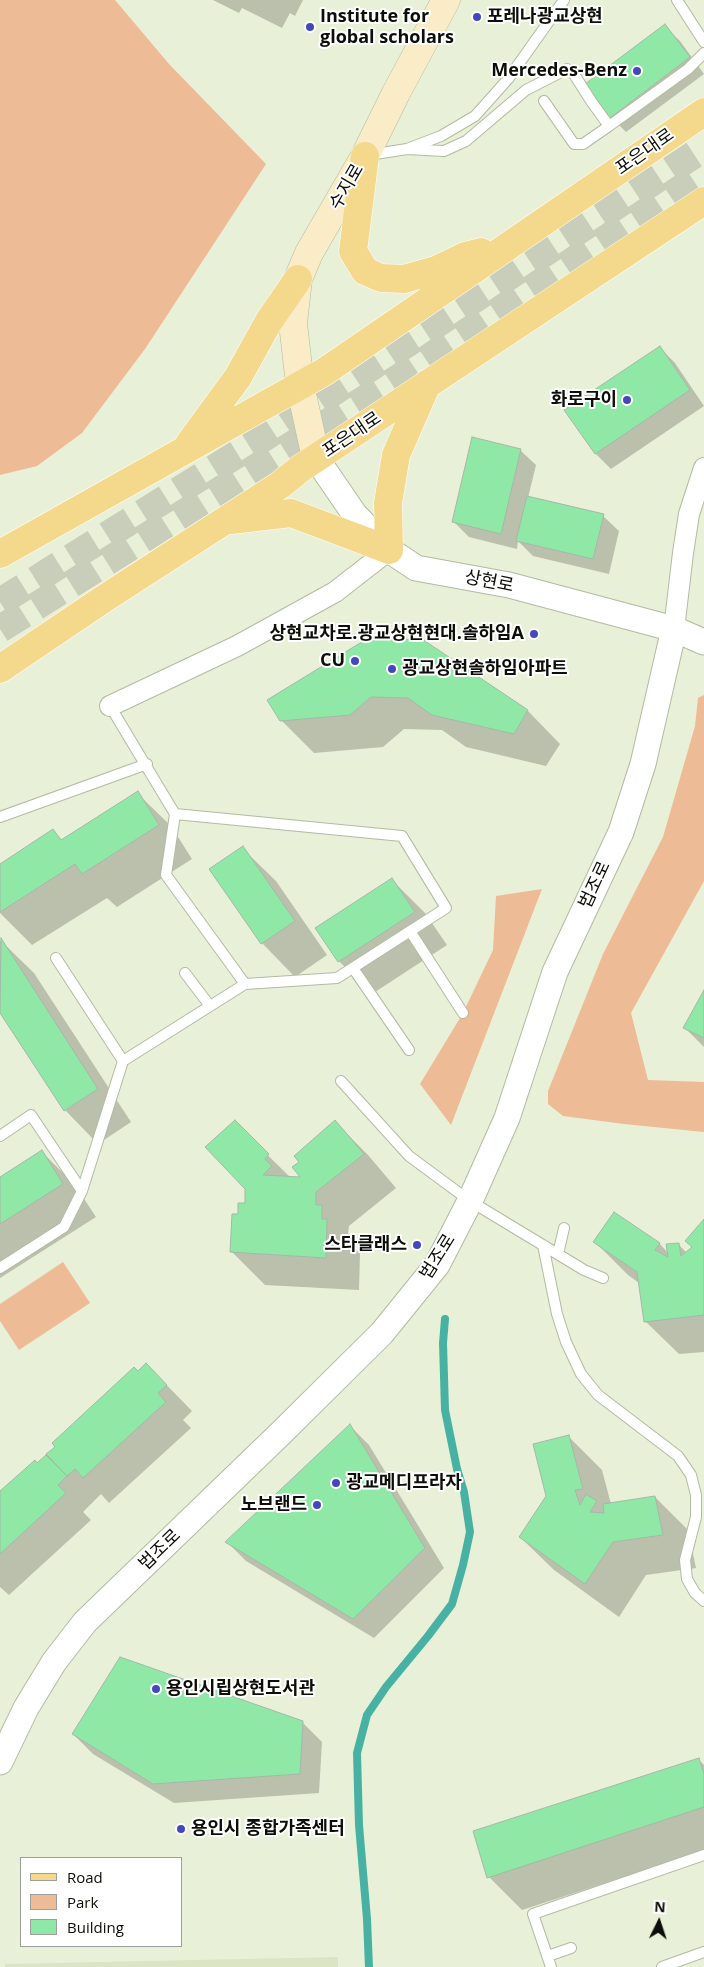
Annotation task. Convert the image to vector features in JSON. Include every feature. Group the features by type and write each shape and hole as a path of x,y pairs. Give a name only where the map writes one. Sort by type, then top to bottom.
{"main road":[{"name":"수지로","path":"316,458 300,385 293,323 298,279 309,252 365,156 396,93 446,0"},
{"name":"포은대로","path":"0,554 324,372 704,112"},
{"path":"365,156 353,251 365,271 381,278 404,279 436,270 465,256 516,241"},
{"name":"포은대로","path":"0,669 105,598 280,485 316,458 704,201"},
{"path":"184,451 238,377 269,321 298,279"},
{"path":"225,520 291,513 389,550 388,503 396,455 428,384"}],"street":[{"name":"상현로","path":"316,458 355,515 389,550 416,568 510,585 674,630 704,642"},
{"path":"674,630 689,514 704,468"},
{"path":"110,706 237,646 336,592 389,550"},
{"name":"법조로","path":"0,1762 14,1730 31,1700 54,1662 84,1622 274,1441 382,1333 437,1265 470,1201 506,1118 555,972 621,832 644,764 674,630"}],"lane":[{"path":"365,156 406,149 441,136 475,116 508,79 564,0"},
{"path":"677,0 704,42"},
{"path":"544,101 574,144 583,144 688,69 704,53"},
{"path":"406,149 444,151 466,141 526,90 567,68 572,71 609,126"},
{"path":"110,706 175,814 166,875 245,984"},
{"path":"0,817 146,764"},
{"path":"0,1268 64,1228 82,1191 123,1061 245,984 337,978 446,908 402,836 175,814"},
{"path":"410,931 463,1013"},
{"path":"56,958 123,1061"},
{"path":"353,968 409,1050"},
{"path":"185,973 210,1006"},
{"path":"341,1081 409,1156 470,1201 584,1270 603,1278"},
{"path":"0,1136 31,1116 82,1191"},
{"path":"558,1254 564,1228"},
{"path":"543,1245 557,1314 566,1342 581,1374 598,1395 678,1456 691,1475 700,1516 685,1560 687,1579 695,1593 704,1601"},
{"path":"551,1967 533,1914 704,1855"},
{"path":"548,1956 571,1948"},
{"path":"662,1967 704,1952"}],"shaded area":[{"path":"338,1957 338,1967 5,1967 5,1964"}],"green space":[{"path":"0,0 115,0 169,64 266,164 145,349 82,433 37,466 0,475"},
{"path":"704,695 704,881 631,1013 648,1080 704,1082 704,1132 563,1116 548,1104 548,1091 603,954 663,837 695,726 698,698"},
{"path":"542,889 451,1125 420,1084 463,1013 493,950 496,896"},
{"path":"63,1262 90,1303 19,1350 0,1321 0,1304"}],"building":[{"name":"Mercedes-Benz","path":"665,24 690,57 610,118 585,84"},
{"name":"화로구이","path":"660,346 690,390 595,454 564,410"},
{"path":"472,437 521,449 501,534 452,522"},
{"path":"527,496 604,514 593,559 516,541"},
{"name":"광교상현솔하임아파트","path":"422,639 528,710 514,734 432,715 408,698 371,697 350,715 280,721 267,700 365,640"},
{"path":"138,791 159,825 82,874 75,864 0,912 0,864 53,829 61,840"},
{"path":"243,846 295,921 261,944 209,869"},
{"path":"392,878 415,912 338,962 315,928"},
{"path":"1,938 98,1089 64,1111 0,1013"},
{"path":"704,990 704,1038 683,1028"},
{"path":"235,1120 269,1154 265,1159 272,1166 263,1175 300,1177 292,1167 299,1162 294,1156 335,1120 364,1154 316,1192 316,1205 322,1205 322,1219 327,1219 326,1258 230,1252 232,1214 238,1214 238,1203 245,1203 245,1189 205,1147"},
{"path":"42,1150 63,1184 0,1224 0,1177"},
{"path":"614,1212 660,1243 655,1250 668,1257 666,1244 679,1243 681,1256 692,1247 685,1241 704,1219 704,1315 644,1322 637,1272 593,1242"},
{"path":"146,1363 167,1385 158,1393 166,1402 83,1478 75,1469 67,1476 46,1454 55,1447 52,1443 134,1367 138,1371"},
{"name":"광교메디프라자","path":"350,1424 425,1548 353,1619 225,1542"},
{"path":"569,1435 583,1489 575,1490 580,1505 586,1494 597,1501 590,1512 604,1513 603,1504 655,1496 663,1535 613,1542 585,1584 519,1537 546,1496 533,1444"},
{"path":"46,1455 67,1476 58,1485 66,1493 0,1554 0,1491 35,1460 37,1463"},
{"name":"용인시립상현도서관","path":"120,1657 303,1721 300,1774 153,1784 72,1734"},
{"path":"699,1758 704,1774 704,1807 487,1878 473,1831"}],"waterway":[{"path":"369,1967 359,1825 357,1753 367,1715 386,1687 452,1604 470,1532 464,1492 457,1469 445,1410 443,1343 445,1319"}],"tunnel":[{"path":"0,602 268,435 704,148"},
{"path":"0,629 400,377 704,173"}],"place":[{"name":"포레나광교상현","path":"477,17"},
{"name":"Institute for global scholars","path":"310,27"},
{"name":"Mercedes-Benz","path":"637,71"},
{"name":"화로구이","path":"627,400"},
{"name":"상현교차로.광교상현현대.솔하임A","path":"534,634"},
{"name":"CU","path":"355,661"},
{"name":"광교상현솔하임아파트","path":"392,669"},
{"name":"스타클래스","path":"417,1245"},
{"name":"광교메디프라자","path":"336,1483"},
{"name":"노브랜드","path":"317,1505"},
{"name":"용인시립상현도서관","path":"156,1689"},
{"name":"용인시 종합가족센터","path":"181,1829"}]}
